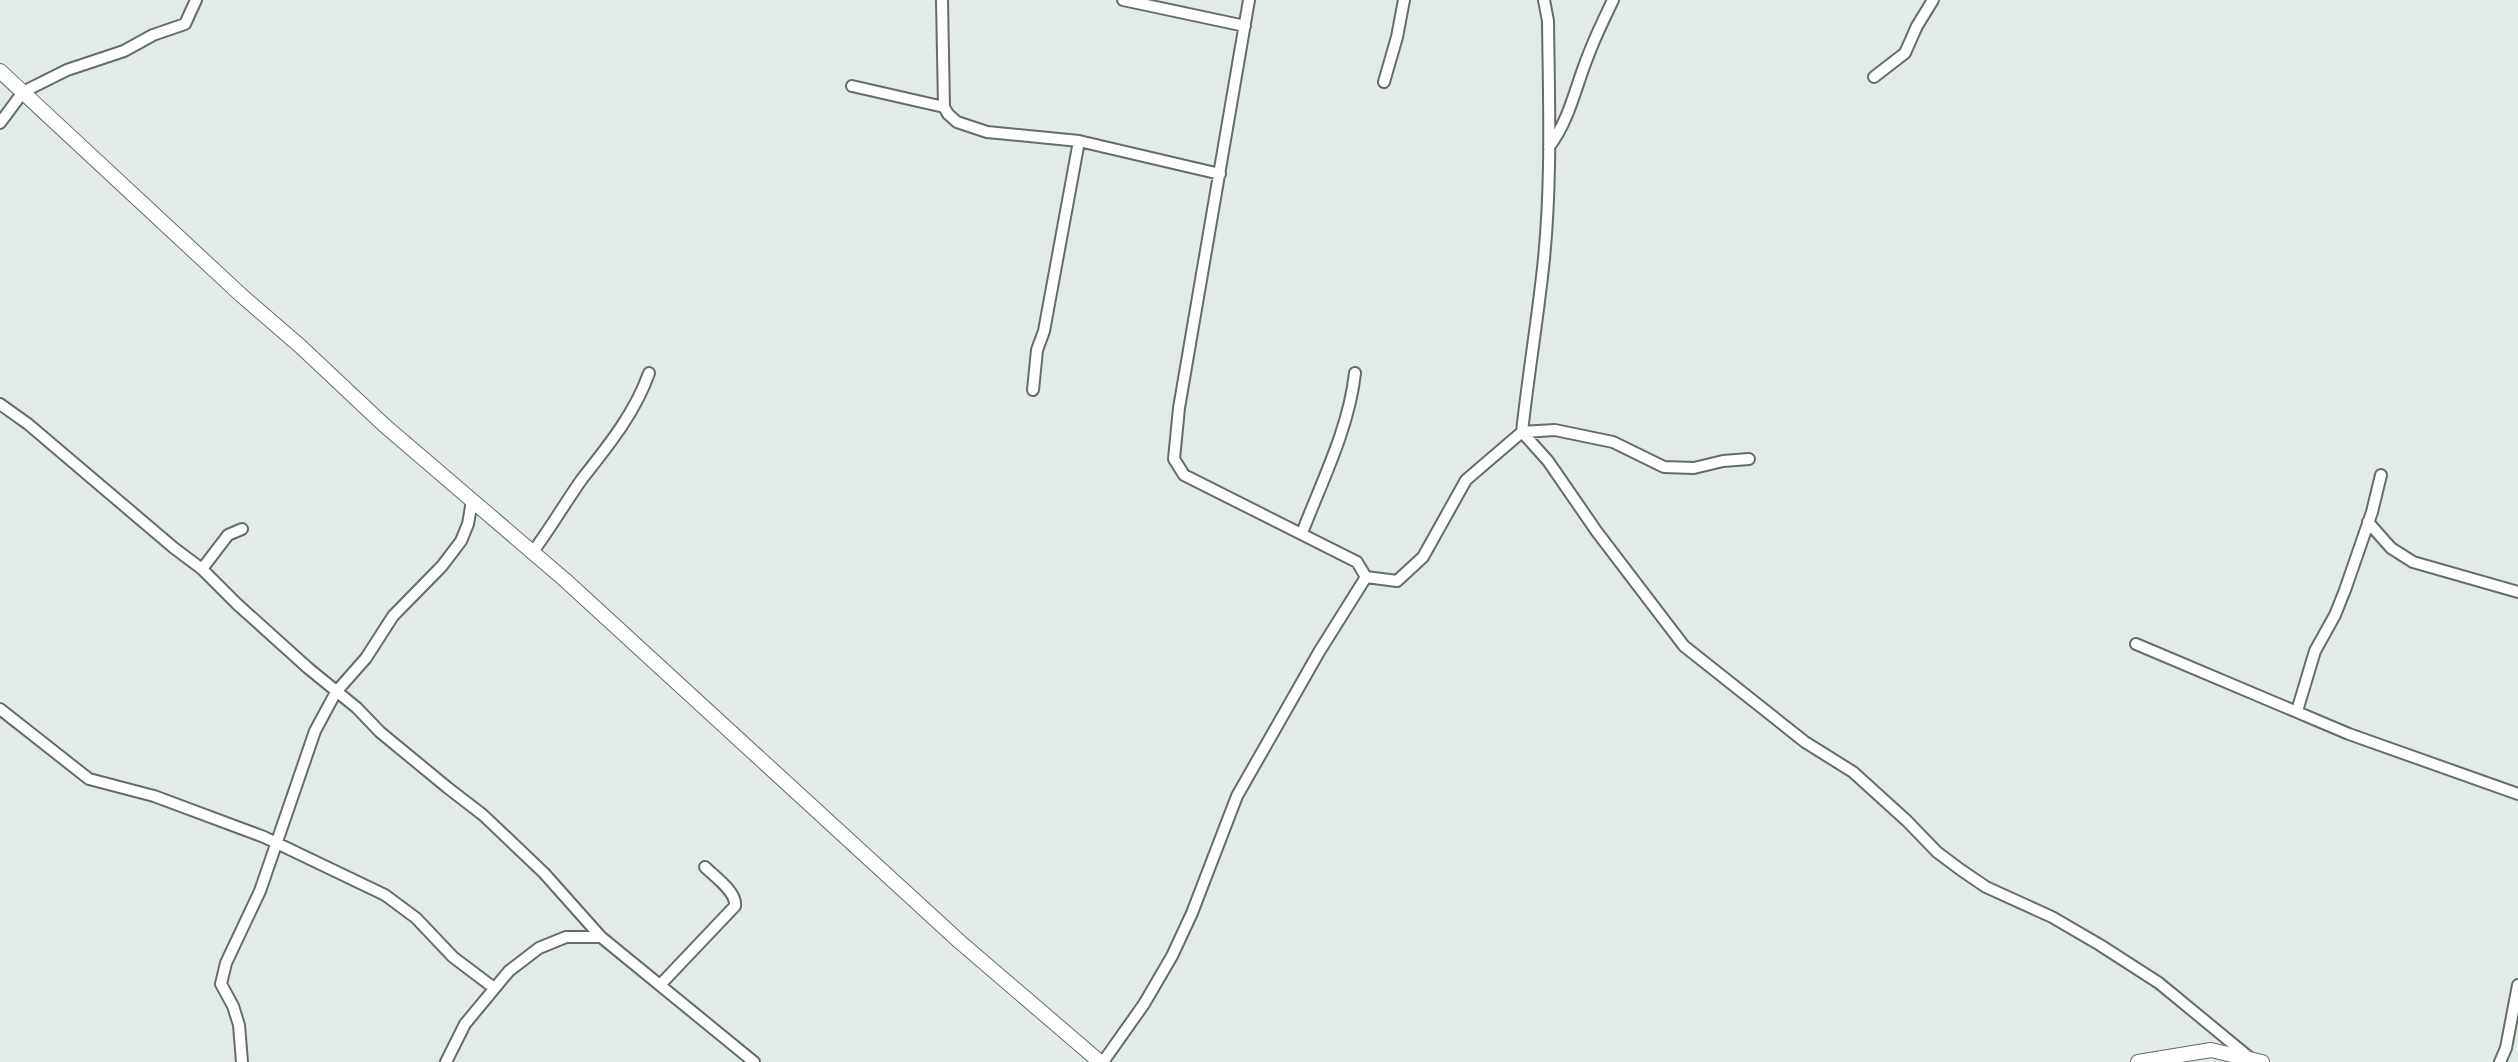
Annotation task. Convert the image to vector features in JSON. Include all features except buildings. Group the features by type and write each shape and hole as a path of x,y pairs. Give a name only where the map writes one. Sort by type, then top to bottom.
{"street":[{"path":"0,123 23,92 67,70 124,51 153,34 184,24 196,0"},
{"path":"942,0 944,107 957,123 987,132 1079,141 1220,174"},
{"path":"1123,0 1245,26"},
{"path":"1249,0 1179,408 1174,459 1184,475 1357,562 1366,577"},
{"path":"1384,82 1397,37 1404,0"},
{"path":"1544,0 1548,21 1549,147 1543,267 1522,432 1548,461 1597,532 1684,646 1805,742 1853,772 1937,852 1961,870 1986,887 2052,917 2159,983 2257,1061"},
{"path":"1549,147 1569,114 1588,57 1613,0"},
{"path":"1874,77 1905,53 1917,26 1933,0"},
{"path":"0,71 241,295 532,553 960,942 1102,1062 1144,1004 1172,956 1192,914 1237,796 1319,652 1366,577"},
{"path":"852,86 944,107"},
{"path":"1033,390 1037,350 1044,331 1079,141"},
{"path":"532,553 581,481 616,435 649,373"},
{"path":"1302,533 1338,442 1353,392 1355,373"},
{"path":"0,404 28,424 202,569 336,692 439,781 483,815 544,873 601,937 754,1062"},
{"path":"1366,577 1397,581 1423,557 1466,480 1522,432 1555,430 1613,442 1664,467 1694,468 1723,461 1749,459"},
{"path":"2297,711 2315,651 2335,615 2368,522 2381,475"},
{"path":"242,1062 242,1036 233,1006 221,984 226,963 261,891 315,731 336,692 366,658 393,616 442,566 461,541 468,524 472,501"},
{"path":"2368,522 2391,549 2413,562 2518,592"},
{"path":"202,569 228,535 242,529"},
{"path":"2136,644 2349,734 2518,794"},
{"path":"0,709 89,779 154,796 277,842 385,895 416,918 453,957 494,988"},
{"path":"660,985 735,906 736,901 732,894 705,867"},
{"path":"446,1062 465,1024 509,971 539,948 567,937 601,937"},
{"path":"2500,1062 2506,1048 2518,986"},
{"path":"2138,1062 2211,1050 2257,1061"}]}
